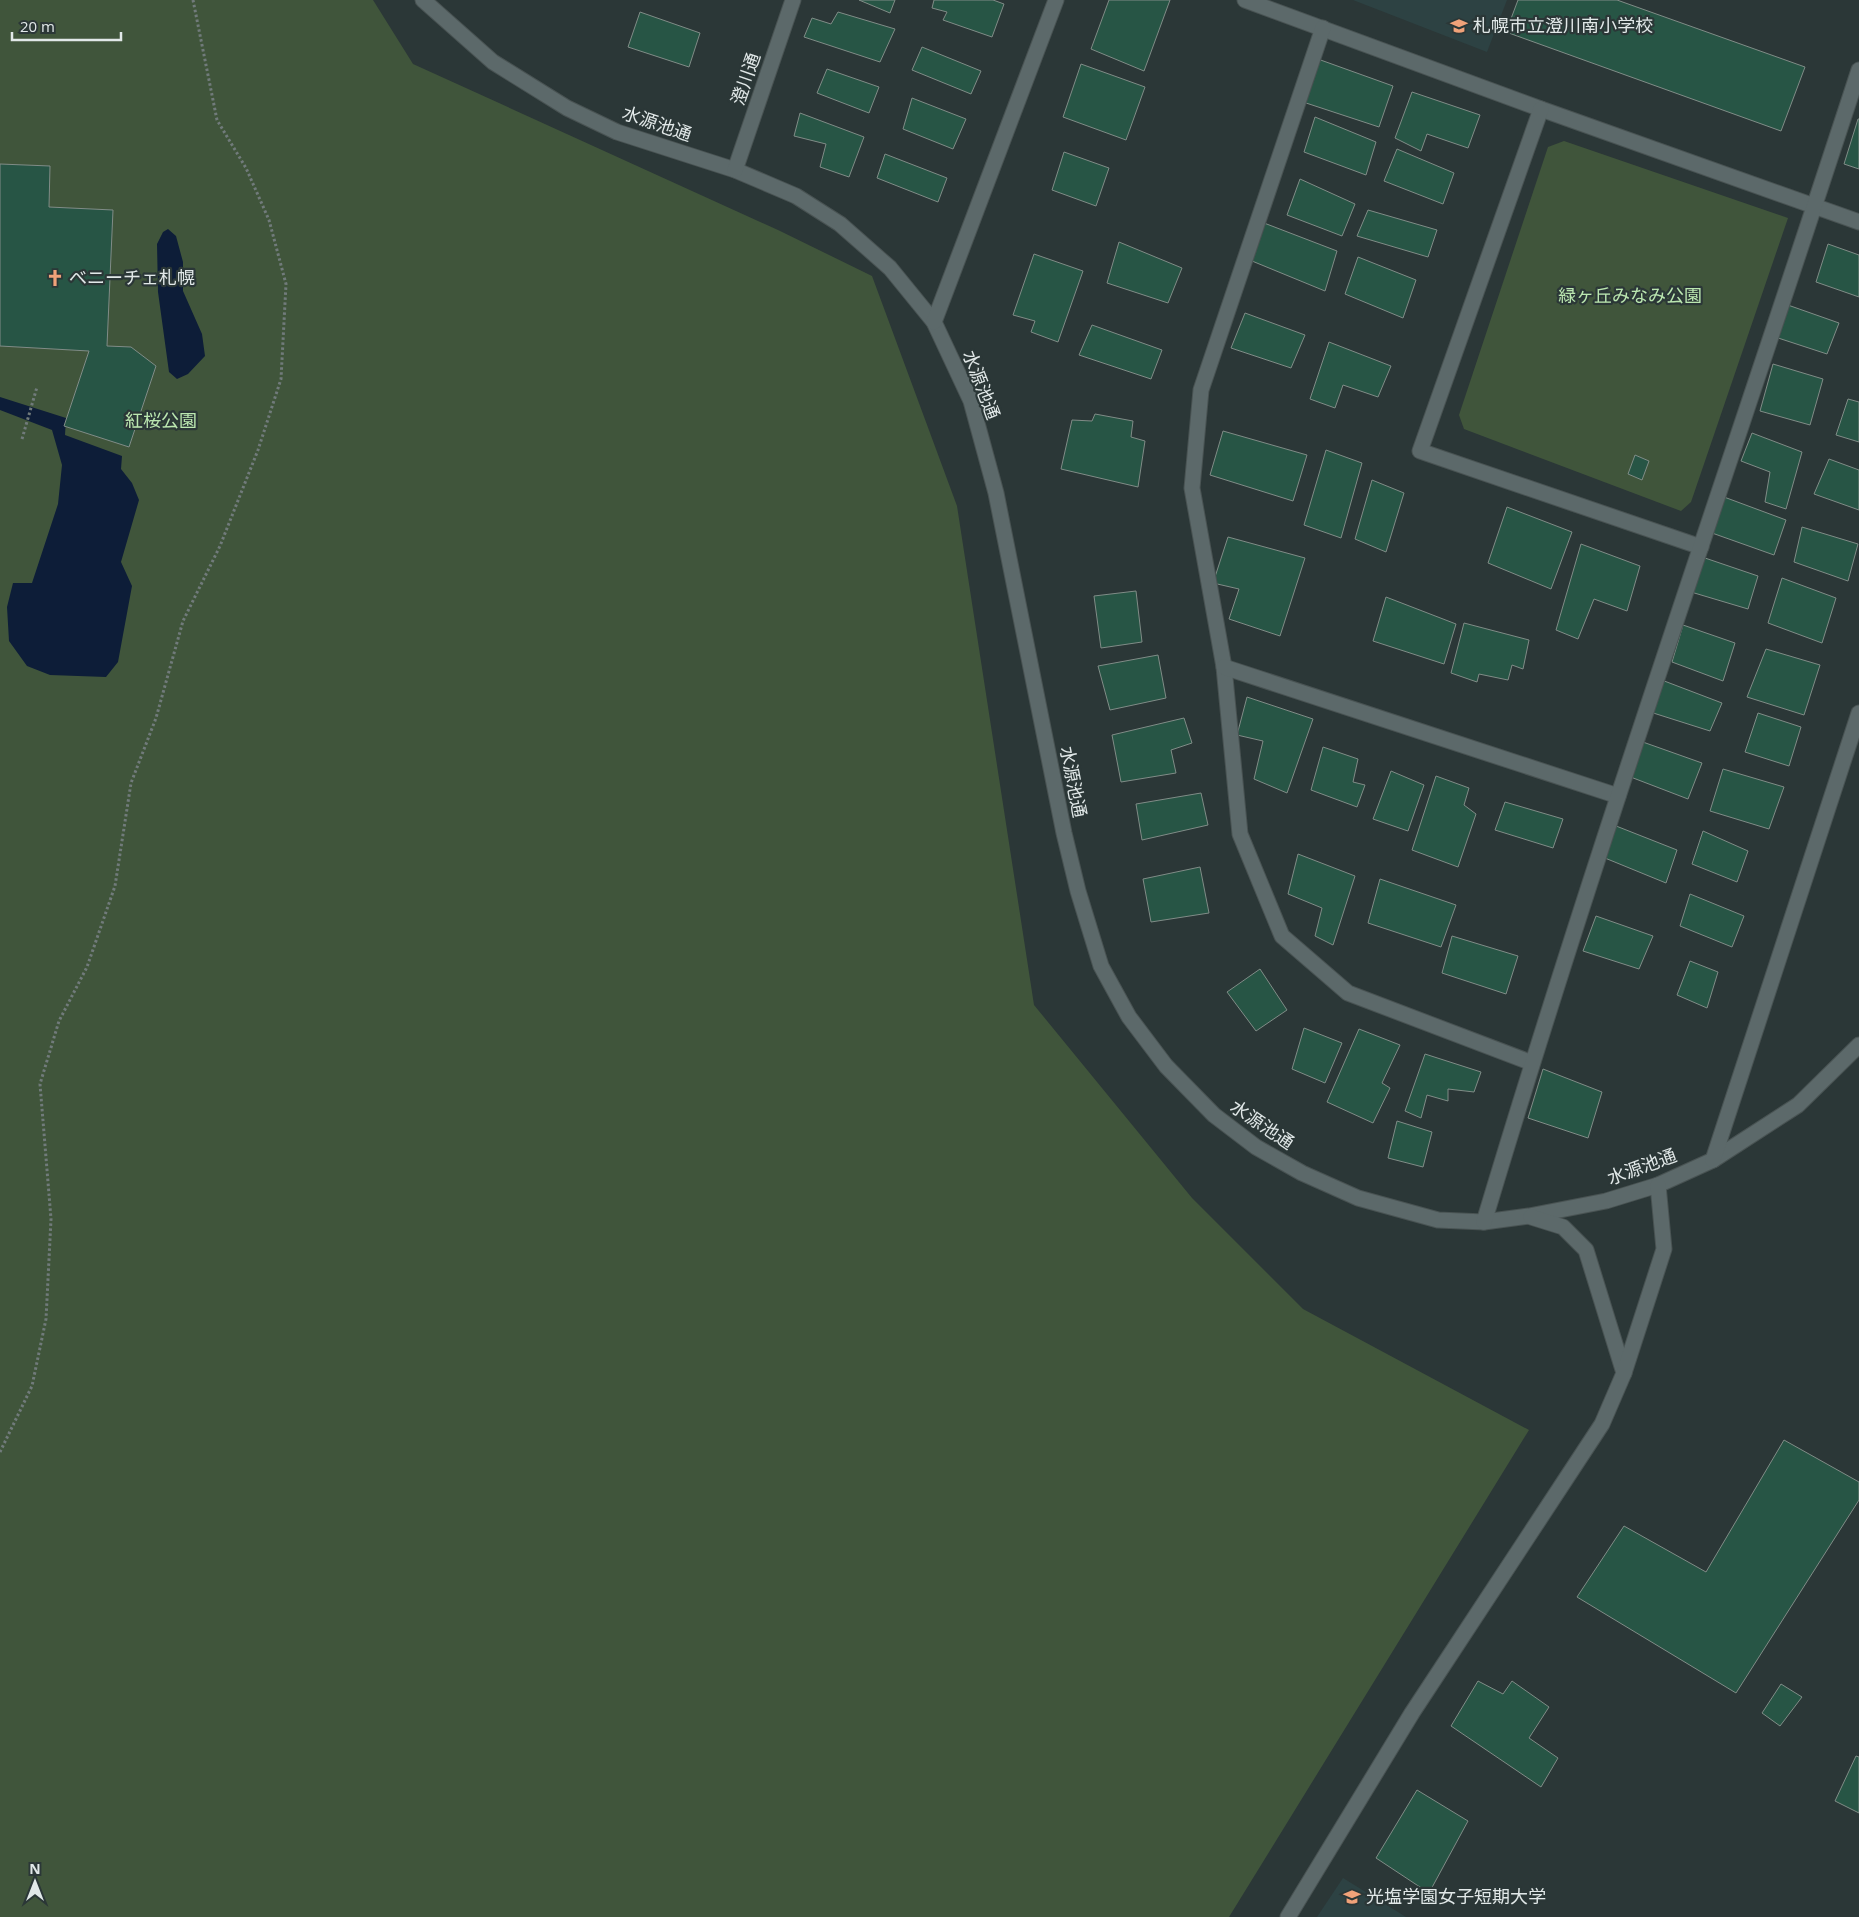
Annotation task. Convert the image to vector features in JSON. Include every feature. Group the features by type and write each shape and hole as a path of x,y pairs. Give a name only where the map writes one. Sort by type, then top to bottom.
{"street":[{"name":"水源池通","path":"423,0 493,62 567,108 617,132 735,170 796,196 840,224 890,268 934,322 971,401 996,493 1064,833 1078,891 1101,966 1129,1017 1166,1066 1214,1115 1256,1147 1286,1165 1358,1198 1438,1220 1484,1222 1529,1216 1606,1201 1658,1185 1713,1160 1798,1105 1859,1045"},
{"name":"澄川通","path":"735,170 793,0"},
{"path":"934,322 1056,0"},
{"path":"1245,0 1541,109 1859,222"},
{"path":"1323,28 1201,390 1192,488 1224,667 1240,834 1282,936 1348,993 1532,1063"},
{"path":"1484,1222 1532,1063 1618,796 1859,70"},
{"path":"1541,109 1420,451 1701,547"},
{"path":"1224,667 1618,796"},
{"path":"1713,1160 1859,712"},
{"path":"1288,1917 1412,1713 1602,1424 1624,1373 1664,1248 1658,1185"},
{"path":"1529,1216 1563,1227 1586,1250 1624,1373"}],"path":[{"path":"0,1452 32,1386 46,1319 51,1219 40,1084 59,1022 87,967 115,886 131,783 156,718 183,621 220,546 258,450 281,379 286,284 269,220 246,168 216,120 192,0"},
{"path":"22,439 37,387"}],"shaded area":[{"name":"札幌市立澄川南小学校","path":"1353,0 1507,0 1487,52"},
{"name":"光塩学園女子短期大学","path":"1343,1878 1406,1917 1317,1917"}],"green space":[{"name":"紅桜公園","path":"0,0 373,0 413,64 778,230 872,276 957,506 1034,1005 1192,1198 1303,1309 1529,1430 1229,1917 0,1917"},
{"name":"緑ヶ丘みなみ公園","path":"1564,141 1788,218 1691,502 1681,511 1464,429 1459,415 1548,147"}],"water":[{"path":"168,229 176,236 183,262 183,291 202,334 205,356 188,374 177,379 169,372 158,292 157,244 163,232"},
{"path":"0,397 66,418 65,435 122,456 121,469 132,483 139,500 121,562 132,586 118,662 106,677 50,675 27,666 9,641 7,607 13,583 32,583 58,504 62,465 52,430 0,410"}],"building":[{"path":"859,0 895,0 890,13"},
{"path":"934,0 993,0 1004,4 992,37 943,20 947,12 932,8"},
{"path":"1109,0 1170,0 1144,71 1091,49"},
{"path":"1518,0 1617,0 1805,67 1781,131 1506,32"},
{"path":"640,12 700,33 689,67 628,47"},
{"path":"838,12 895,29 880,62 804,37 812,18 831,24"},
{"path":"922,47 981,71 971,94 912,70"},
{"path":"1315,58 1393,86 1379,127 1300,101"},
{"path":"1081,64 1145,87 1126,140 1063,117"},
{"path":"827,69 879,87 869,113 817,93"},
{"path":"1412,92 1480,115 1468,148 1427,134 1421,151 1395,138"},
{"path":"912,98 966,119 953,149 903,129"},
{"path":"800,113 864,137 849,177 820,167 826,144 794,136"},
{"path":"1315,117 1376,142 1366,175 1304,152"},
{"path":"1859,119 1859,169 1844,164"},
{"path":"1397,149 1454,173 1443,204 1384,181"},
{"path":"1064,152 1109,168 1096,206 1052,190"},
{"path":"885,154 947,178 938,202 877,178"},
{"name":"べニーチェ札幌","path":"0,164 50,166 49,207 113,210 107,346 131,347 156,366 129,447 64,426 89,351 0,346"},
{"path":"1300,179 1355,204 1342,236 1287,215"},
{"path":"1368,210 1437,230 1428,257 1357,236"},
{"path":"1264,223 1337,251 1325,291 1252,261"},
{"path":"1119,242 1182,268 1168,303 1107,283"},
{"path":"1828,244 1859,255 1859,297 1816,282"},
{"path":"1034,254 1083,271 1058,342 1031,332 1035,321 1013,315"},
{"path":"1358,257 1416,280 1403,318 1345,294"},
{"path":"1785,304 1839,323 1827,354 1772,336"},
{"path":"1245,313 1305,335 1291,368 1231,348"},
{"path":"1092,325 1162,350 1151,379 1079,355"},
{"path":"1329,342 1391,366 1378,397 1343,385 1335,408 1310,399"},
{"path":"1773,364 1823,379 1810,425 1760,411"},
{"path":"1848,399 1859,402 1859,442 1836,435"},
{"path":"1095,414 1133,421 1131,437 1145,441 1138,487 1061,469 1072,420 1092,421"},
{"path":"1223,431 1307,455 1293,501 1210,475"},
{"path":"1752,433 1802,452 1786,509 1765,502 1770,472 1741,461"},
{"path":"1326,450 1362,463 1341,538 1304,525"},
{"path":"1635,455 1649,461 1642,480 1628,474"},
{"path":"1829,459 1859,470 1859,510 1814,494"},
{"path":"1372,480 1404,493 1386,552 1355,539"},
{"path":"1724,497 1786,520 1774,555 1712,533"},
{"path":"1507,507 1572,532 1551,589 1488,563"},
{"path":"1802,527 1858,544 1848,581 1794,562"},
{"path":"1228,537 1305,558 1280,636 1229,619 1239,589 1213,583"},
{"path":"1581,544 1640,566 1627,611 1594,599 1578,639 1556,630"},
{"path":"1702,557 1758,576 1748,609 1691,592"},
{"path":"1782,578 1836,598 1822,643 1768,623"},
{"path":"1136,591 1142,642 1101,648 1094,596"},
{"path":"1386,597 1456,624 1444,664 1373,641"},
{"path":"1464,623 1529,640 1523,669 1512,665 1508,680 1479,674 1477,682 1451,673"},
{"path":"1683,625 1735,643 1723,681 1672,662"},
{"path":"1766,649 1820,665 1804,715 1747,697"},
{"path":"1158,655 1166,698 1110,710 1098,666"},
{"path":"1659,679 1722,703 1710,731 1647,711"},
{"path":"1247,697 1313,719 1287,793 1254,779 1263,741 1237,735"},
{"path":"1758,713 1801,727 1789,766 1745,752"},
{"path":"1184,718 1192,743 1171,750 1176,773 1121,782 1112,735"},
{"path":"1640,741 1702,763 1688,799 1628,776"},
{"path":"1323,747 1358,759 1353,782 1365,785 1357,807 1311,790"},
{"path":"1723,769 1784,787 1769,829 1710,811"},
{"path":"1391,771 1424,785 1408,831 1373,819"},
{"path":"1436,776 1469,788 1464,805 1476,814 1458,867 1412,850"},
{"path":"1201,793 1208,825 1142,840 1136,804"},
{"path":"1505,802 1563,819 1553,848 1495,830"},
{"path":"1611,824 1677,850 1666,883 1600,856"},
{"path":"1703,831 1748,851 1737,882 1692,864"},
{"path":"1298,854 1355,876 1333,945 1315,936 1322,908 1288,894"},
{"path":"1200,867 1209,913 1151,922 1143,879"},
{"path":"1380,879 1456,905 1441,947 1368,923"},
{"path":"1690,894 1744,916 1732,947 1680,926"},
{"path":"1596,916 1653,936 1639,969 1583,951"},
{"path":"1452,936 1518,956 1506,994 1442,973"},
{"path":"1690,961 1718,972 1707,1008 1677,995"},
{"path":"1260,969 1287,1010 1256,1031 1227,992"},
{"path":"1304,1028 1342,1043 1325,1083 1292,1069"},
{"path":"1359,1029 1400,1045 1382,1083 1390,1088 1373,1123 1327,1102"},
{"path":"1425,1054 1481,1072 1474,1092 1448,1089 1448,1101 1427,1095 1421,1118 1405,1111"},
{"path":"1543,1069 1602,1092 1588,1138 1528,1118"},
{"path":"1397,1121 1432,1132 1423,1167 1388,1158"},
{"path":"1784,1440 1859,1482 1859,1500 1736,1693 1577,1597 1624,1526 1706,1572"},
{"path":"1478,1681 1503,1694 1512,1681 1549,1707 1529,1738 1558,1758 1541,1787 1451,1726"},
{"path":"1781,1684 1802,1697 1780,1726 1762,1713"},
{"path":"1856,1756 1859,1757 1859,1813 1835,1801"},
{"path":"1417,1790 1468,1821 1429,1893 1376,1858"}],"place":[{"name":"札幌市立澄川南小学校","path":"1459,26"},
{"name":"べニーチェ札幌","path":"55,278"},
{"name":"光塩学園女子短期大学","path":"1352,1897"}]}
